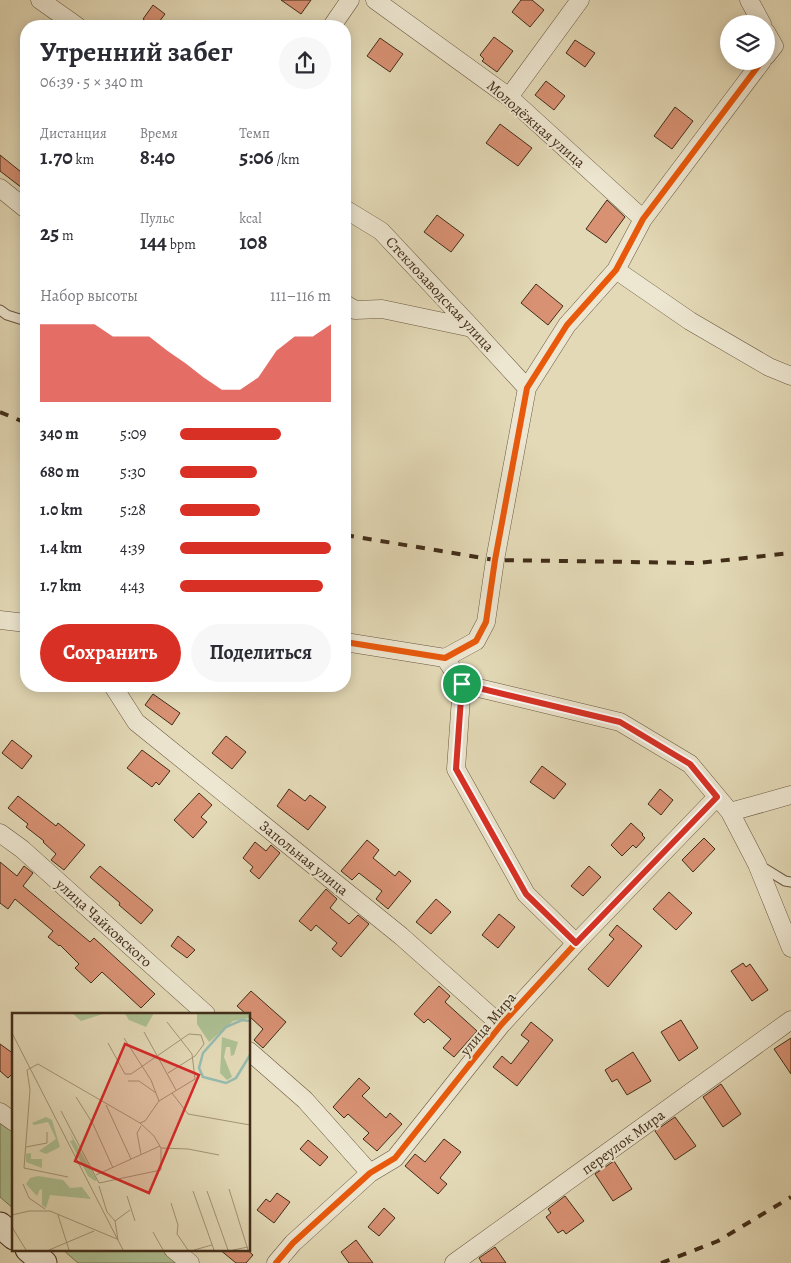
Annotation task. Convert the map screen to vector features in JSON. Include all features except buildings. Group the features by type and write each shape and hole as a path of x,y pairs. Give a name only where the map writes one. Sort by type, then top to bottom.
{"main road":[{"path":"0,1224 12,1235"},
{"path":"29,1250 44,1263"}],"street":[{"path":"40,0 68,20"},
{"path":"336,20 350,0"},
{"name":"Молодёжная улица","path":"374,0 509,97 643,219"},
{"path":"509,97 580,0"},
{"path":"749,0 757,15"},
{"path":"351,643 445,658 476,641 486,622 495,560 527,388 567,325 616,270 643,219 755,70"},
{"path":"0,188 20,204"},
{"name":"Стеклозаводская улица","path":"351,213 380,231 527,388"},
{"path":"616,270 690,322 769,367 791,376"},
{"path":"351,308 355,310 382,309 472,328"},
{"path":"0,620 20,622"},
{"path":"445,658 462,684 456,769 526,894 576,943"},
{"path":"462,684 620,722 690,764 730,812 757,864 791,948"},
{"name":"Запольная улица","path":"117,692 136,722 401,936 501,1025"},
{"path":"730,812 791,795"},
{"name":"улица Мира","path":"276,1263 293,1243 370,1173 395,1158 501,1025 576,943 717,797"},
{"name":"улица Чайковского","path":"0,833 22,849 205,1013"},
{"name":"переулок Мира","path":"454,1263 791,1020"},
{"path":"250,1053 305,1100 370,1173"},
{"path":"0,1112 12,1121"},
{"path":"174,1250 190,1263"}],"lane":[{"path":"0,310 6,315 20,319"},
{"path":"757,864 785,881 791,882"}],"green space":[{"path":"0,1105 12,1114 12,1207 0,1197"},
{"path":"63,1250 162,1250 177,1263 78,1263"}],"railway":[{"path":"0,412 20,420"},
{"path":"351,536 495,560 699,563 791,553"},
{"path":"661,1263 718,1241 791,1197"}],"cycle path":[{"path":"351,643 445,658 476,641 486,622 495,560 527,388 567,325 616,270 643,219 755,70"},
{"path":"276,1263 293,1243 370,1173 395,1158 501,1025 576,943 717,797"}],"route":[{"path":"462,684 620,722 690,764 717,797 576,943 526,894 456,769 462,684"}]}
